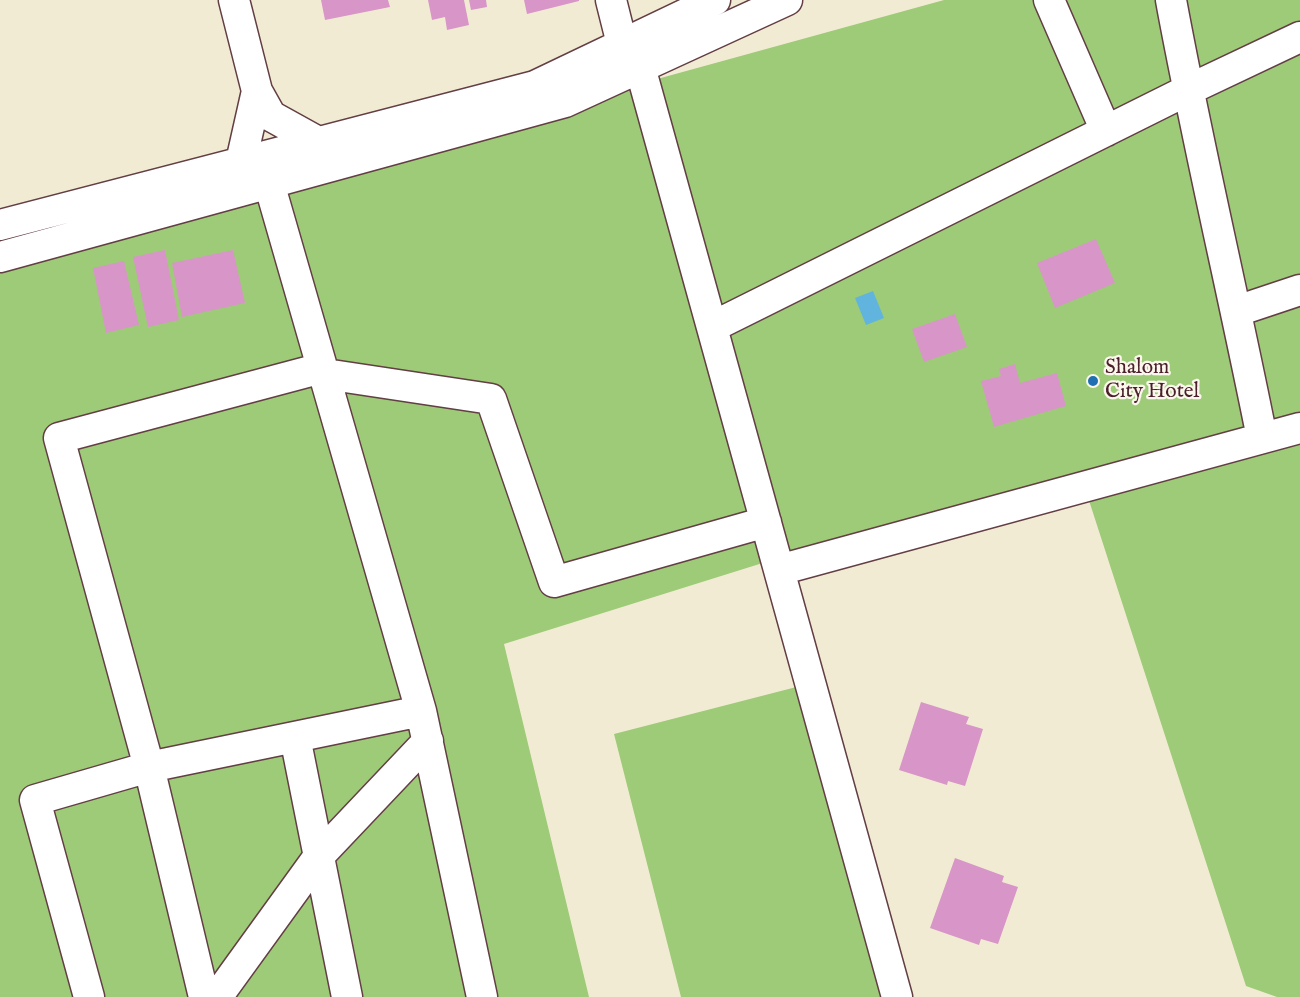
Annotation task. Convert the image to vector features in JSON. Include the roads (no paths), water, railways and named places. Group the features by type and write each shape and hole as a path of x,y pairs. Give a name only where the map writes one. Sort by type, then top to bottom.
{"street":[{"path":"234,0 257,91 271,116 318,142"},
{"path":"611,0 631,56 712,327 897,997"},
{"path":"0,258 565,102 715,0"},
{"path":"0,225 535,86 631,56 787,0"},
{"path":"1050,0 1106,131"},
{"path":"1171,0 1188,90 1263,438"},
{"path":"712,327 1188,90 1300,37"},
{"path":"241,162 257,91"},
{"path":"269,183 422,711 482,997"},
{"path":"1237,311 1300,290"},
{"path":"204,997 149,767 59,438 324,371 491,399 554,582 766,522"},
{"path":"779,570 1300,428"},
{"path":"89,997 35,800 149,767 422,711"},
{"path":"295,737 347,997"},
{"path":"217,997 319,856 428,741"}],"water":[{"path":"873,291 884,318 866,325 855,298"}],"place":[{"name":"Shalom City Hotel","path":"1093,381"}]}
